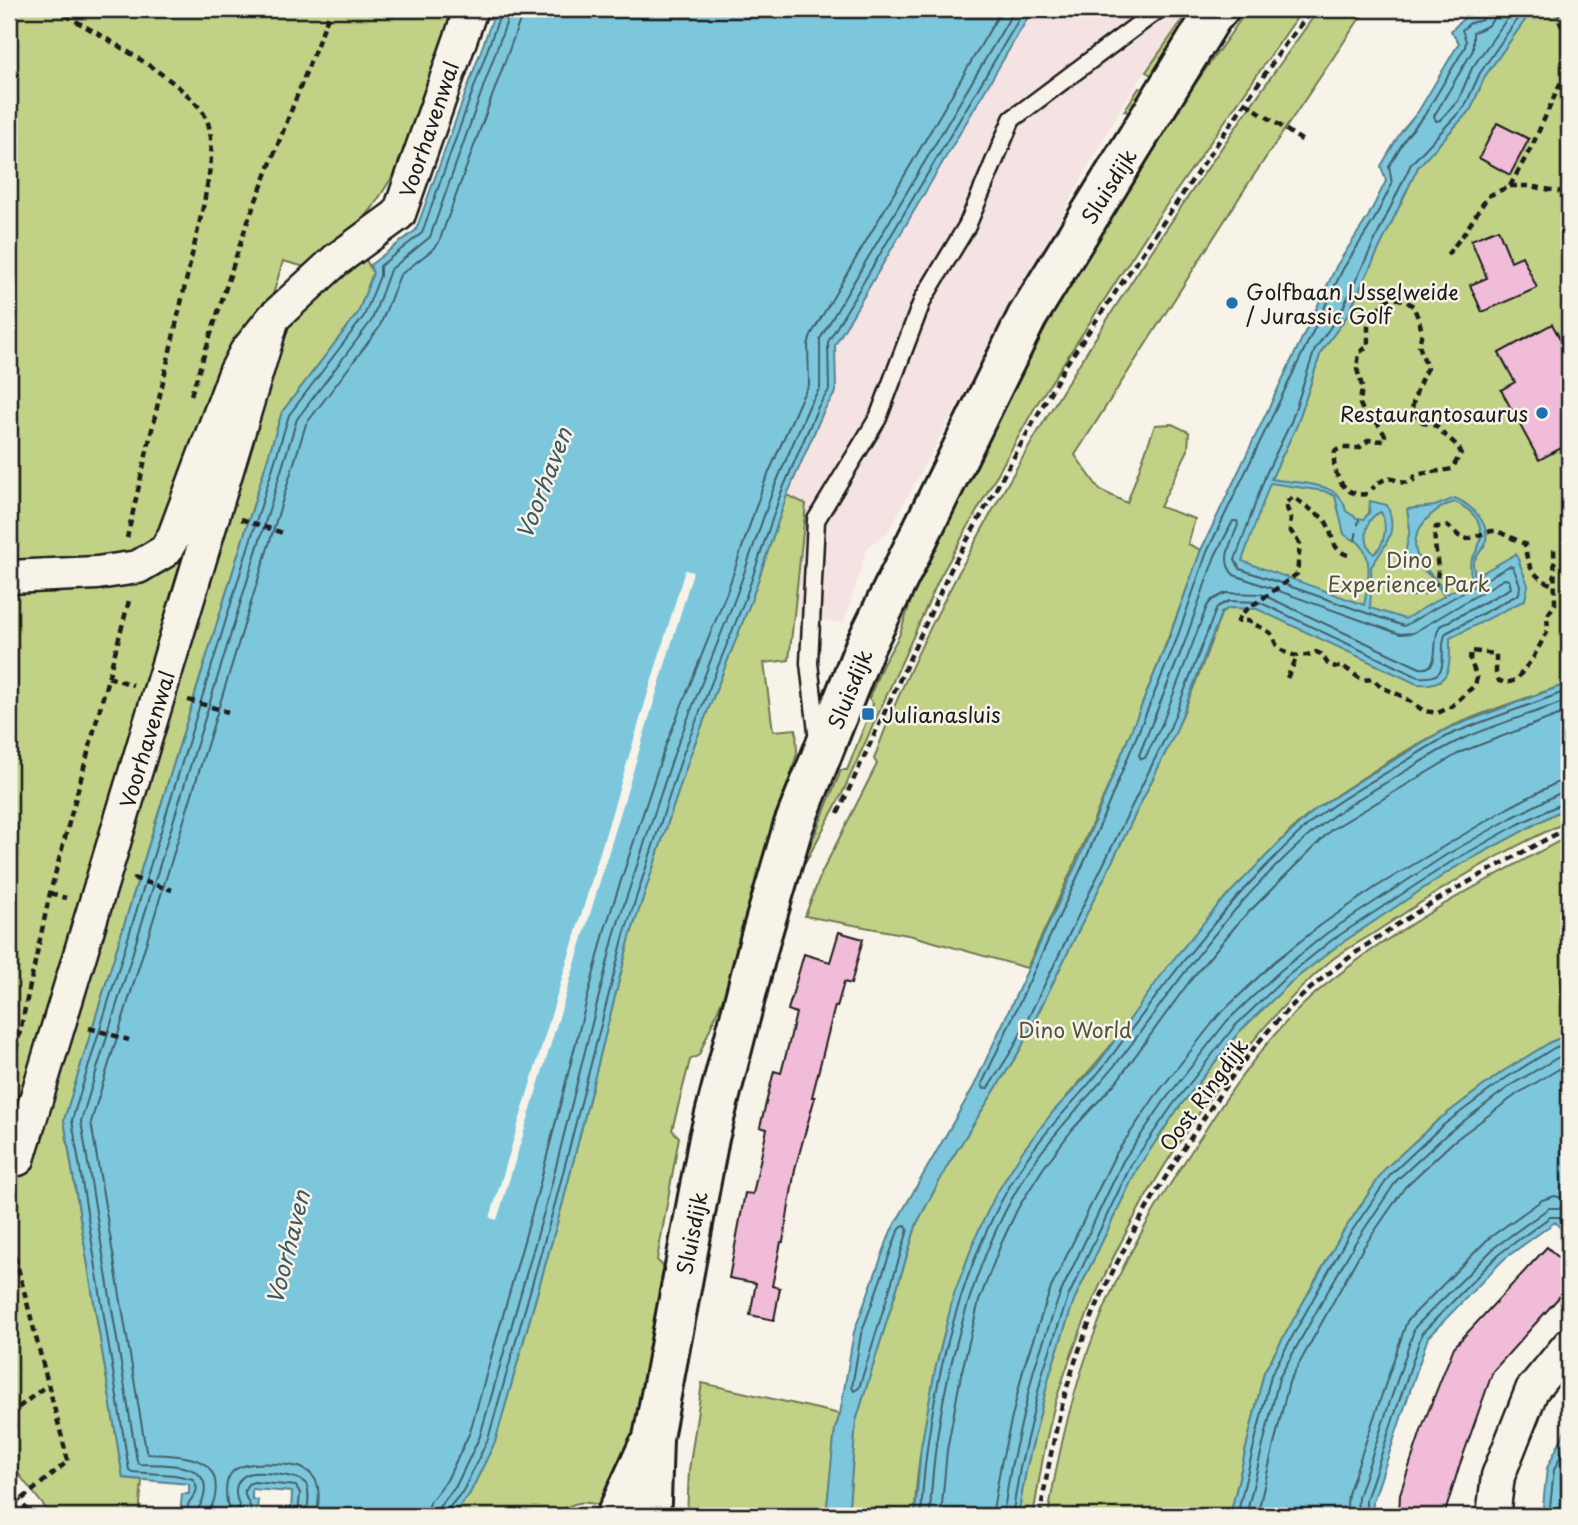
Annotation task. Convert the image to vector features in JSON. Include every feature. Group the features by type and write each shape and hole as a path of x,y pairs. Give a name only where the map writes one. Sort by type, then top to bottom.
{"street":[{"name":"Voorhavenwal","path":"9,577 97,573 138,567 165,551 174,536 235,373 246,352 273,318 336,260 399,215 471,9"},
{"name":"Sluisdijk","path":"647,1516 651,1502 653,1438 712,1124 761,936 790,839 865,646 1027,317 1210,18 1219,9"},
{"name":"Voorhavenwal","path":"18,1159 273,318"},
{"path":"1493,1516 1498,1476 1532,1390 1569,1345"},
{"name":"Sluisdijk","path":"615,1516 653,1438"}],"lane":[{"path":"820,761 809,663 816,520 878,418 922,299 968,226 1012,119 1159,9"}],"path":[{"path":"55,9 186,91 208,121 211,157 204,202 126,541 138,567"},
{"name":"Sluisdijk","path":"865,756 903,668 951,569 1065,366 1313,9"},
{"path":"1558,9 1558,18 1569,41"},
{"path":"1510,186 1533,144 1569,64"},
{"path":"1246,103 1303,141"},
{"path":"1447,254 1488,196 1510,186 1529,186 1569,193"},
{"path":"1367,494 1354,494 1344,489 1333,466 1334,458 1335,451 1342,448 1359,448 1369,440 1384,441 1385,435 1376,421 1364,413 1360,404 1362,386 1357,369 1359,353 1367,346 1371,316 1387,300 1395,298 1413,306 1422,332 1419,345 1427,368 1419,380 1412,411 1424,423 1437,426 1445,437 1458,446 1461,453 1452,469 1422,473 1405,484 1390,478 1373,489"},
{"path":"1348,555 1337,550 1327,522 1293,497 1285,505 1291,517 1290,530 1300,544 1297,574 1242,613 1237,621 1249,621 1256,627 1265,629 1271,633 1278,647 1297,657 1321,654 1328,664 1344,667 1362,680 1377,681 1381,687 1404,696 1424,711 1438,712 1452,706 1475,685 1477,678 1470,659 1471,651 1496,653 1496,673 1499,681 1507,683 1516,680 1533,658 1548,630 1548,616 1555,604 1554,546"},
{"path":"231,516 284,533"},
{"path":"1388,586 1395,592 1423,593 1436,581 1440,572 1436,563 1434,532 1436,527 1448,526 1467,539 1497,531 1503,536 1520,540 1525,544 1526,558 1536,576 1554,586"},
{"path":"1287,678 1297,657"},
{"path":"108,677 134,685"},
{"path":"188,700 228,712"},
{"name":"Oost Ringdijk","path":"1040,1516 1063,1400 1088,1329 1125,1246 1171,1167 1222,1090 1249,1055 1309,990 1342,965 1460,887 1569,828"},
{"path":"121,874 172,890"},
{"path":"50,893 74,900"},
{"path":"86,1027 129,1040"},
{"path":"9,1233 68,1461 20,1501"},
{"path":"9,1415 47,1385"},
{"path":"9,1487 32,1516"}],"shaded area":[{"path":"1033,9 1190,9 1121,107 888,532 867,548 844,623 793,616 806,505 787,495 824,410 836,392 835,345"}],"green space":[{"path":"9,9 455,9 396,171 371,210 303,275 305,267 283,261 271,301 157,539 120,559 9,564"},
{"path":"1190,9 1209,9 1133,113 1124,111 1139,88 1144,90 1153,76 1146,72"},
{"path":"1248,9 1303,9 1156,220 1035,407 940,577 842,794 798,876 841,770 847,770 873,704 869,698 882,666 899,636 943,525 1058,304 1102,228 1174,114"},
{"path":"1319,9 1366,9 1246,187 1075,455 1100,490 1127,503 1155,425 1172,424 1189,432 1188,450 1160,507 1195,519 1188,544 1201,550 1119,761 1027,968 913,936 805,916 822,872 877,764 874,759 887,723 918,653 1008,483 1157,242"},
{"name":"Dino Experience Park","path":"1533,9 1569,9 1569,683 1448,728 1349,786 1295,826 1207,921 1113,1043 1034,1136 988,1212 962,1274 935,1372 921,1446 915,1516 848,1516 856,1421 917,1223 949,1163 1020,1050 1176,731 1271,479 1297,425 1321,352 1347,316 1418,167 1471,109 1485,76"},
{"path":"365,258 373,273 358,313 282,412 64,1120 123,1478 142,1480 139,1516 52,1516 9,1462 9,1165 289,315 337,272"},
{"path":"251,364 9,1151 9,587 162,569"},
{"path":"787,495 806,504 789,660 764,663 773,731 796,729 797,753 736,967 699,1055 690,1060 672,1130 679,1137 657,1260 666,1269 647,1384 632,1446 609,1509 580,1503 554,1516 451,1516 469,1495 495,1442 563,1202 630,937 690,756 751,601"},
{"path":"1569,806 1569,821 1471,872 1334,958 1289,1000 1236,1062 1168,1159 1113,1257 1082,1326 1057,1397 1033,1516 1018,1516 1026,1470 1050,1373 1074,1300 1137,1169 1177,1110 1239,1032 1290,983 1337,946 1454,868"},
{"path":"1569,836 1569,1034 1502,1072 1437,1121 1385,1169 1341,1235 1264,1372 1230,1516 1048,1516 1073,1400 1105,1306 1144,1229 1173,1180 1256,1058 1285,1023 1317,992 1376,947 1439,907"},
{"path":"702,1383 840,1414 835,1430 826,1516 687,1516 689,1470"}],"water":[{"name":"Voorhaven","path":"496,9 1033,9 835,345 836,392 824,410 787,495 751,601 690,756 630,937 563,1202 495,1442 469,1495 451,1516 291,1516 292,1492 252,1489 252,1499 258,1500 256,1516 180,1516 182,1494 189,1494 189,1484 123,1478 64,1120 282,412 358,313 373,273 370,265 416,230"},
{"path":"1482,9 1533,9 1485,76 1471,109 1418,167 1347,316 1321,352 1297,425 1271,479 1326,488 1335,493 1346,511 1357,518 1364,519 1369,513 1370,501 1387,505 1392,523 1391,531 1371,567 1370,608 1405,619 1444,596 1432,578 1413,566 1405,554 1410,529 1407,509 1435,506 1455,498 1479,516 1486,529 1485,544 1473,564 1475,577 1516,554 1528,585 1525,600 1450,638 1447,673 1437,682 1428,684 1417,684 1257,609 1229,608 1221,613 1176,731 1020,1050 949,1163 917,1223 856,1421 848,1516 826,1516 835,1429 854,1332 891,1231 974,1086 1081,854 1169,638 1201,550 1337,265 1368,217 1386,181 1381,166 1401,132 1418,112 1459,43 1451,31 1467,15 1477,15","holes":["1270,483 1324,491 1335,496 1344,534 1358,542 1366,555 1368,572 1364,605 1242,561","1455,502 1471,513 1479,523 1481,535 1471,562 1472,580 1447,594 1419,559 1415,546 1416,537 1425,521","1381,512 1384,534 1381,545 1374,554 1366,537 1371,519"]},
{"path":"1569,683 1569,806 1454,868 1337,946 1290,983 1239,1032 1177,1110 1137,1169 1074,1300 1050,1373 1026,1470 1018,1516 915,1516 921,1447 935,1370 954,1294 995,1196 1022,1152 1052,1113 1097,1065 1168,966 1219,904 1316,809 1449,728"},
{"path":"1569,1034 1569,1237 1555,1222 1504,1259 1428,1337 1373,1502 1372,1516 1230,1516 1264,1372 1341,1235 1385,1169 1437,1121 1502,1072"},
{"path":"1569,1423 1569,1516 1542,1516 1547,1468"}],"pier":[{"path":"685,570 693,572 497,1220 490,1218"}],"building":[{"path":"1497,123 1529,139 1510,175 1479,158"},
{"path":"1498,229 1511,261 1522,256 1537,288 1482,312 1470,285 1487,278 1471,240"},
{"path":"1552,324 1569,355 1569,444 1539,460 1501,390 1515,382 1499,353"},
{"path":"839,932 863,939 851,984 844,982 837,1007 835,1006 812,1097 815,1097 795,1169 783,1242 772,1286 780,1288 774,1320 750,1315 756,1283 729,1278 745,1193 753,1194 767,1129 760,1127 774,1071 781,1073 796,1013 788,1010 804,954 830,962"},
{"path":"1547,1247 1569,1267 1569,1286 1493,1371 1444,1516 1399,1516 1400,1494 1424,1422 1454,1347"}],"ferry route":[{"path":"1355,541 1359,519"}],"place":[{"name":"Golfbaan IJsselweide / Jurassic Golf","path":"1232,303"},
{"name":"Restaurantosaurus","path":"1542,413"},
{"name":"Julianasluis","path":"868,714"}],"park label":[{"name":"Dino World","path":"1075,1029"}]}
